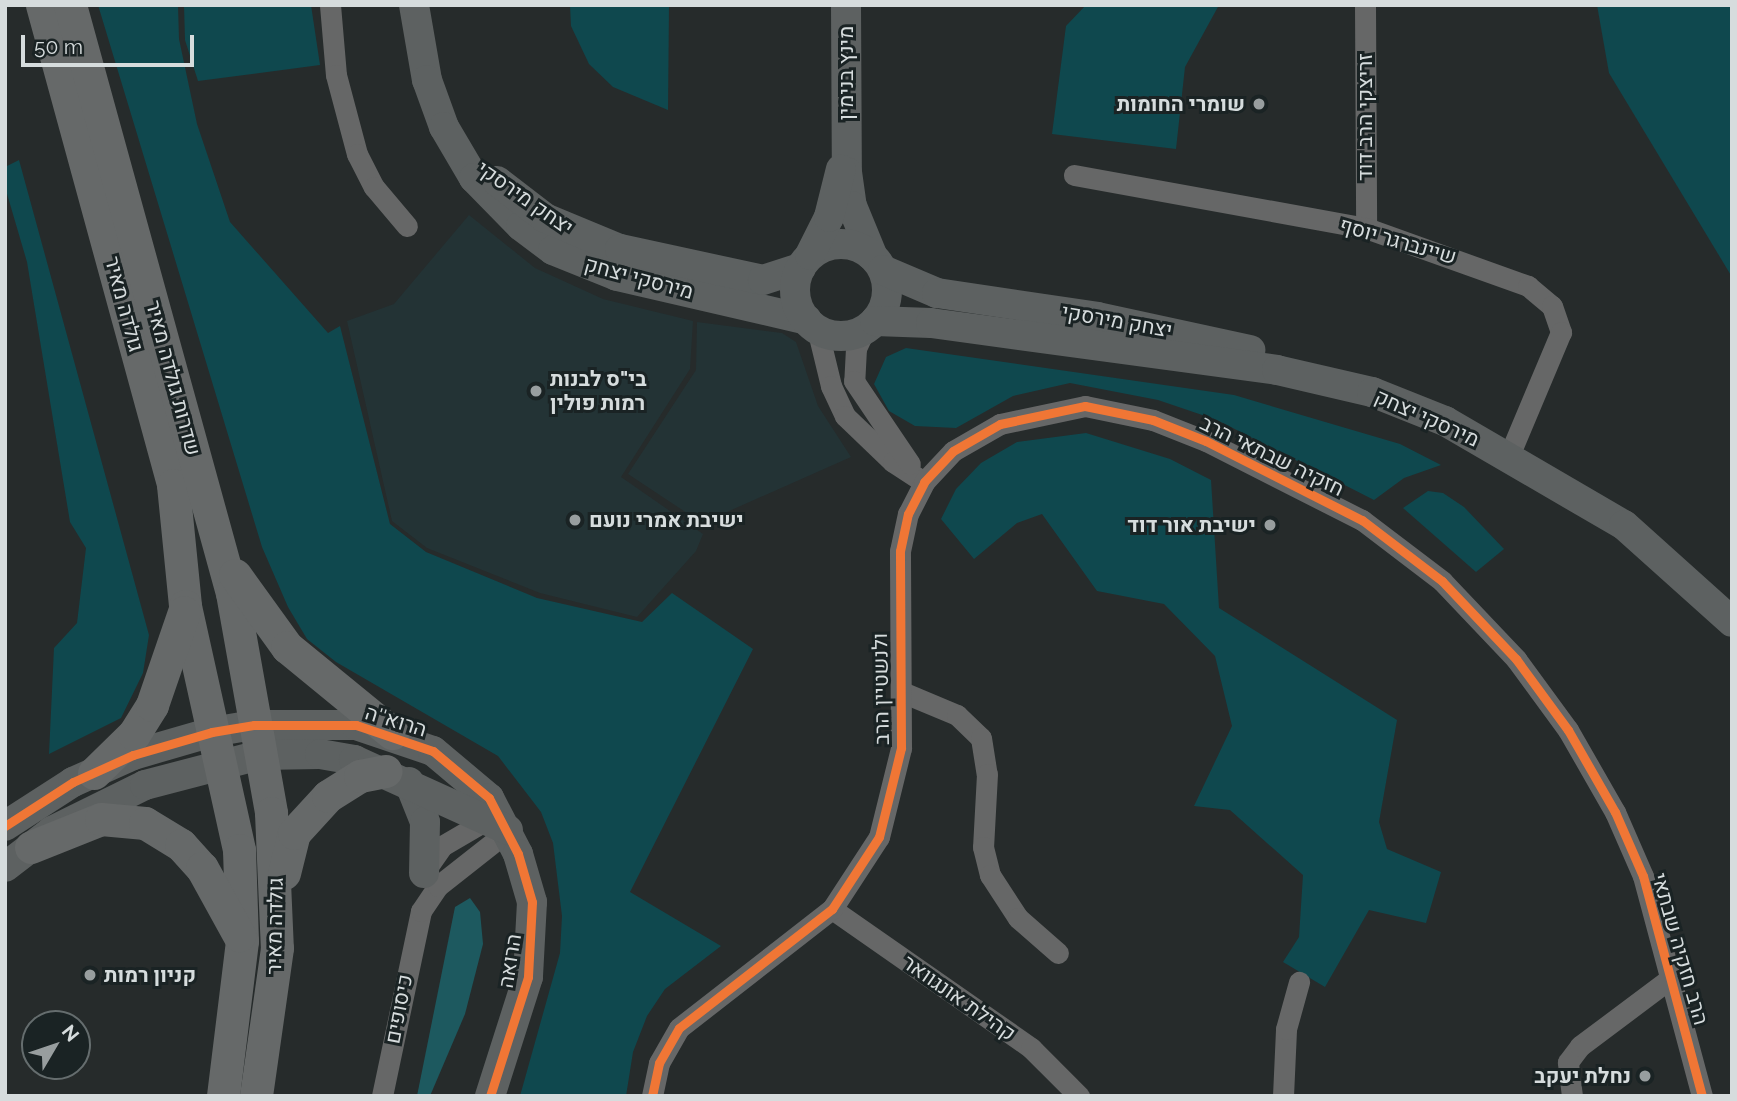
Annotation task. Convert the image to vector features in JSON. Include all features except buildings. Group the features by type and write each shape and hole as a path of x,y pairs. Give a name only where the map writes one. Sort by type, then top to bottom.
{"main road":[{"name":"גולדה מאיר","path":"42,5 167,460 179,513 185,606"},
{"name":"שדרות גולדה מאיר","path":"70,5 218,543 257,740"},
{"path":"218,543 259,613 287,647 392,733"},
{"path":"185,606 239,850 242,941 223,1096"},
{"path":"94,773 134,734 152,705 185,606"},
{"name":"גולדה מאיר","path":"256,1096 273,992 279,900 257,740"},
{"path":"279,900 294,833 303,823 345,784 397,777"},
{"path":"31,847 100,819 127,818 154,826 202,868 242,941"}],"street":[{"path":"330,5 336,75 357,154 374,187 407,226"},
{"name":"מירסקי יצחק","path":"414,5 427,80 455,148 498,206 553,250 617,276 812,324"},
{"name":"מינץ בנימין","path":"846,5 846,141"},
{"name":"זריצקי הרב דוד","path":"1365,5 1366,228"},
{"path":"846,141 838,190 806,262 796,295 812,324 831,386 845,416 870,443 924,482"},
{"path":"846,141 852,206 878,263 887,297 853,359 858,390 924,482"},
{"name":"יצחק מירסקי","path":"455,148 545,218 584,238 763,280 806,262"},
{"name":"שיינברגר יוסף","path":"1074,175 1366,228 1469,261 1528,286 1552,306 1561,332 1556,351 1509,456"},
{"path":"806,262 835,244 862,248 878,263"},
{"name":"יצחק מירסקי","path":"878,263 937,293 1097,317 1233,345 1349,386"},
{"name":"יצחק מירסקי","path":"870,325 904,320 1068,341"},
{"path":"812,324 841,336 870,325"},
{"name":"מירסקי יצחק","path":"1068,341 1277,370 1349,386 1445,421 1623,525 1732,622"},
{"name":"חזקיה שבתאי הרב","path":"924,482 953,451 1000,424 1085,406 1153,421 1206,441 1374,529"},
{"name":"ולנשטיין הרב","path":"652,1096 666,1047 694,1012 832,909 867,864 891,803 901,748 902,692 897,570 908,514 924,482"},
{"name":"הרב חזקיה שבתאי","path":"1374,529 1407,551 1477,616 1568,730 1615,812 1643,876 1702,1096"},
{"path":"902,692 941,706 982,738 987,774 983,847 990,875 1018,918 1058,953"},
{"name":"הרוא''ה","path":"257,740 356,725 392,733 460,769 498,821"},
{"path":"5,826 94,773 133,755 257,740 320,754 397,777 498,821"},
{"path":"5,867 31,847 99,806 215,747"},
{"path":"397,777 425,822 424,873"},
{"name":"כיסופים","path":"382,1096 424,873 442,846 498,821"},
{"name":"כיסופים","path":"416,922 438,886 498,821"},
{"name":"הרואה","path":"490,1096 526,986 534,930 526,875 498,821"},
{"name":"קהילת אונגוואר","path":"832,909 1031,1048 1079,1096"},
{"path":"1572,1096 1569,1062 1580,1046 1671,978"},
{"path":"1283,1096 1286,1029 1299,982"},
{"name":"הרואה","path":"472,1096 500,1066"}],"shaded area":[{"path":"98,5 178,5 179,39 197,124 230,222 328,333 340,326 390,524 426,552 537,598 642,622 672,593 753,649 630,892 721,946 665,989 647,1016 633,1052 626,1096 520,1096 560,953 562,916 553,843 541,812 498,756 336,662 307,639 288,607 262,547"},
{"path":"184,5 311,5 320,65 198,81 185,40"},
{"path":"570,5 669,5 668,110 613,87 589,64 571,26"},
{"path":"1086,5 1219,5 1185,67 1176,149 1052,134 1066,26"},
{"path":"1597,5 1732,5 1732,277 1609,73"},
{"path":"19,160 149,635 143,673 121,718 49,754 54,648 77,623 86,548 70,522 27,262 5,187 5,167"},
{"path":"469,215 535,268 603,299 693,321 690,369 621,477 703,534 696,551 637,617 540,593 427,548 392,521 347,321 394,304"},
{"path":"697,322 782,333 796,342 818,406 851,457 702,523 628,474 696,370"},
{"path":"906,348 1234,395 1400,444 1441,465 1404,478 1374,500 1217,420 1158,400 1070,383 1013,396 956,428 915,426 889,411 874,384 886,357"},
{"path":"1086,433 1170,459 1211,480 1219,608 1397,720 1379,822 1387,849 1441,872 1426,923 1369,910 1325,987 1283,962 1299,937 1303,875 1230,810 1194,806 1232,726 1215,656 1164,604 1097,591 1042,514 1017,523 974,559 941,519 956,489 981,463 1017,442"},
{"path":"1428,491 1443,493 1464,507 1504,549 1476,572 1403,508"},
{"path":"470,898 480,912 483,944 465,1014 430,1096 417,1096 455,907"}],"cycle path":[{"path":"652,1096 659,1063 679,1028 832,909 879,837 901,748 900,551 908,514 924,482 953,451 1000,424 1085,406 1153,420 1206,441 1362,520 1442,581 1516,659 1568,730 1615,812 1643,876 1702,1096"},
{"path":"5,826 73,782 133,755 212,732 254,725 356,725 433,751 489,798 518,854 532,902 528,977 490,1096"}],"place":[{"name":"שומרי החומות","path":"1259,104"},
{"name":"בי\"ס לבנות רמות פולין","path":"536,391"},
{"name":"ישיבת אמרי נועם","path":"575,520"},
{"name":"ישיבת אור דוד","path":"1270,525"},
{"name":"קניון רמות","path":"90,975"},
{"name":"נחלת יעקב","path":"1645,1076"}]}
